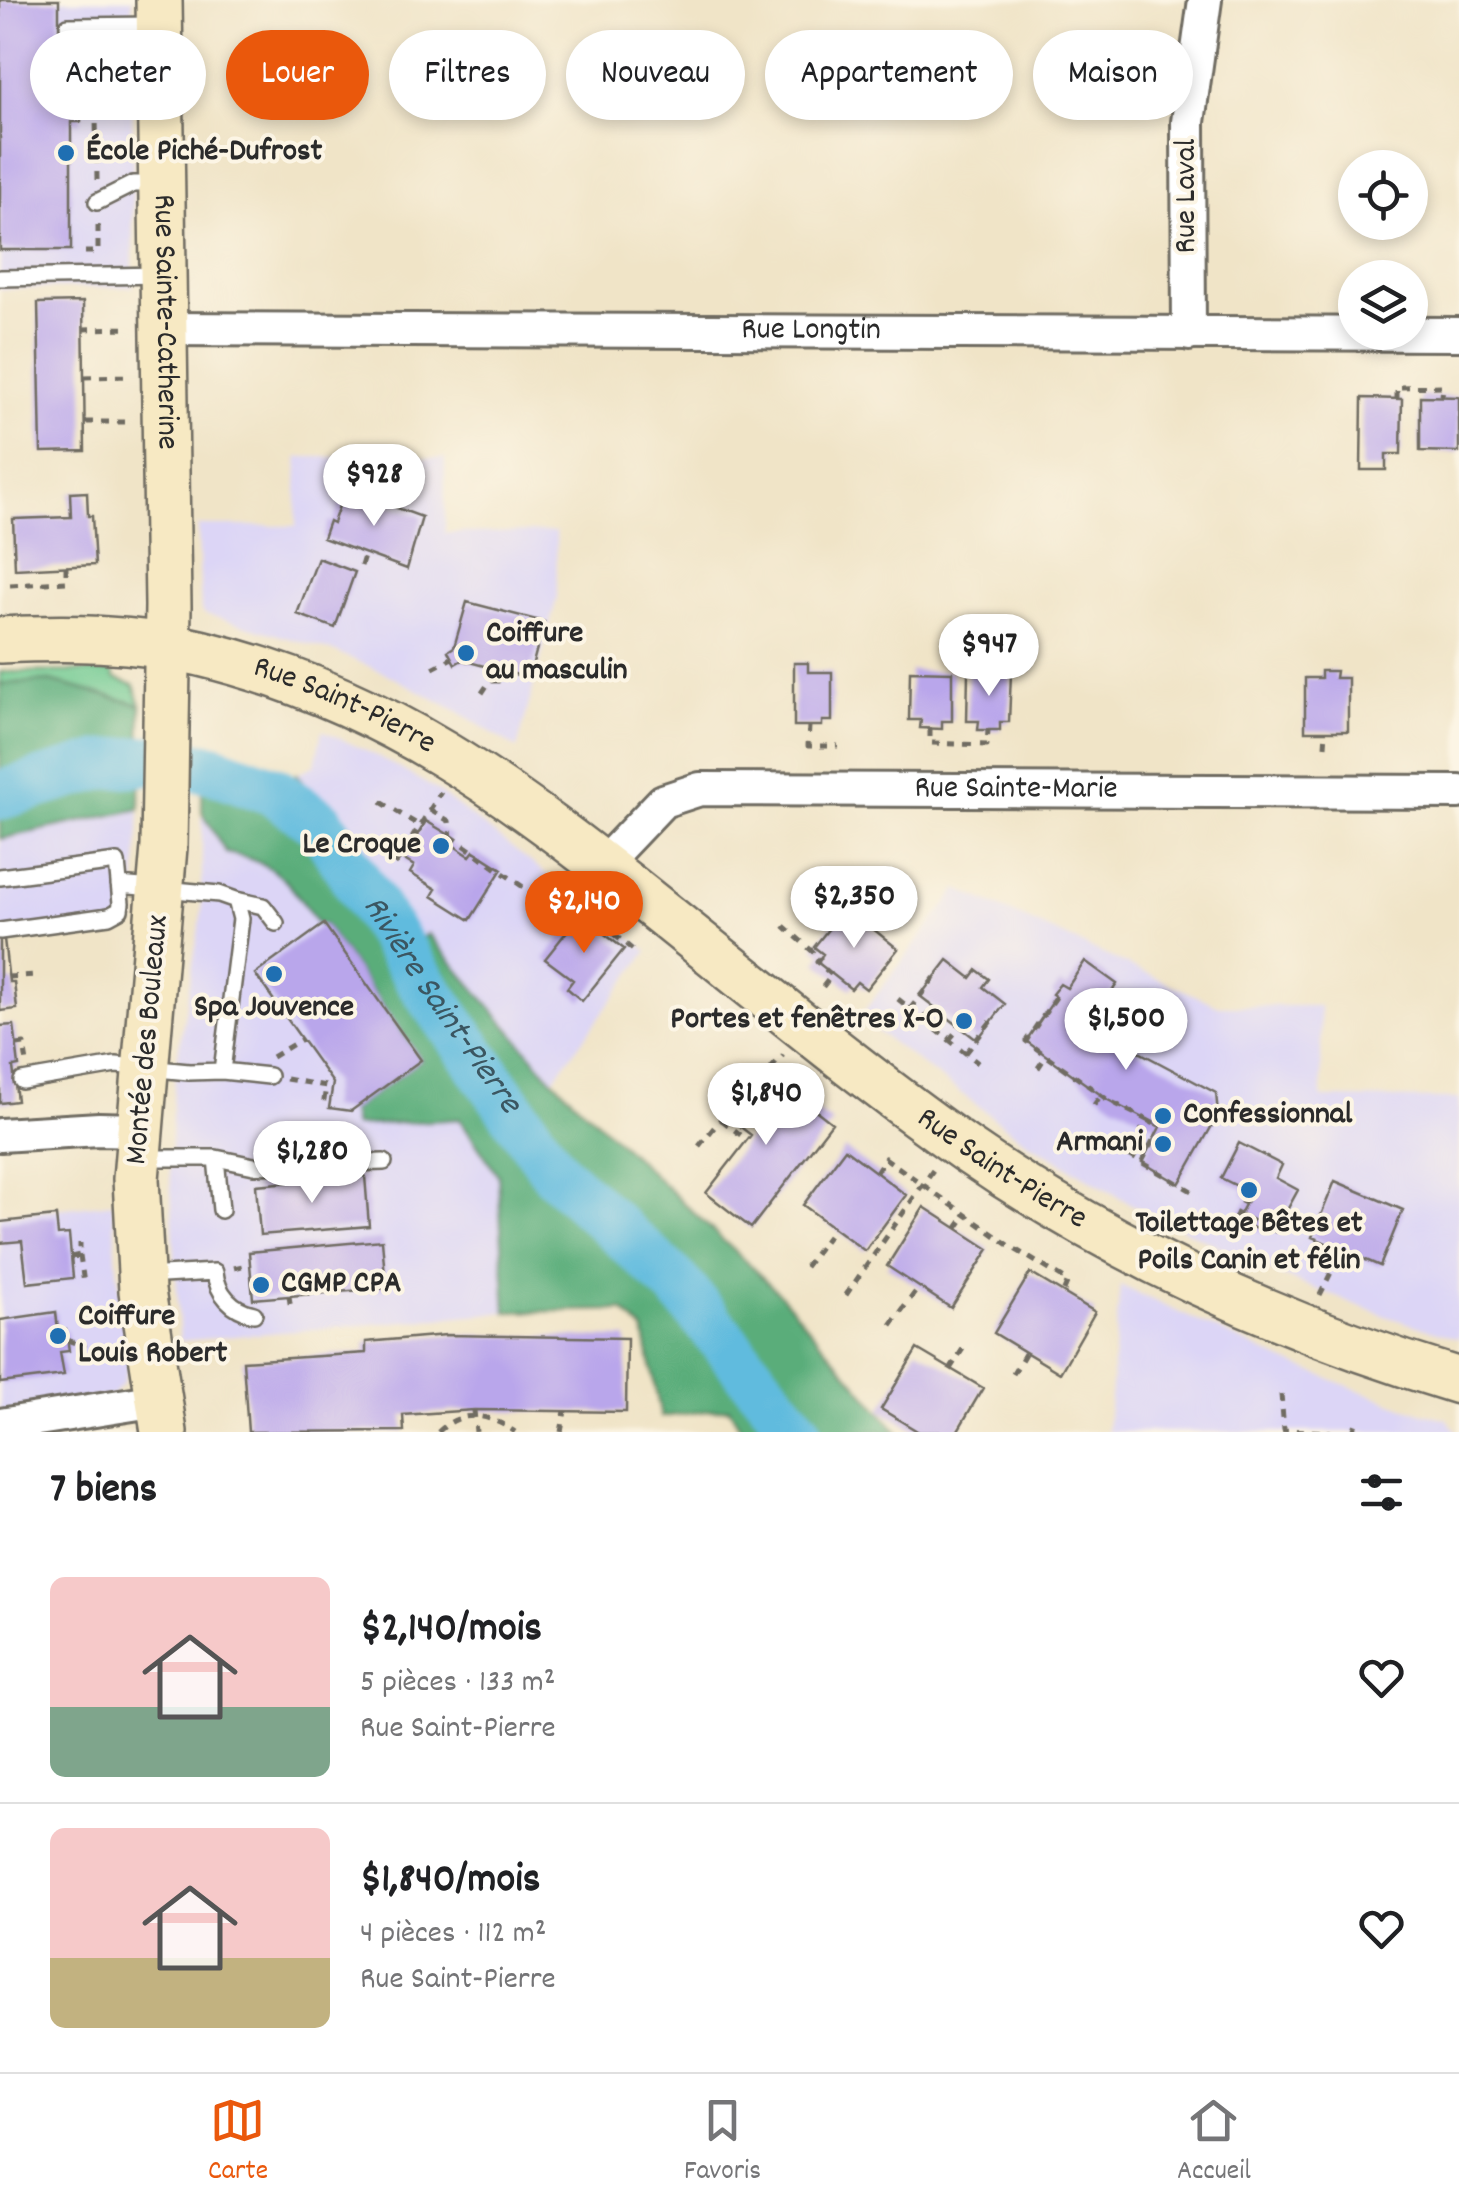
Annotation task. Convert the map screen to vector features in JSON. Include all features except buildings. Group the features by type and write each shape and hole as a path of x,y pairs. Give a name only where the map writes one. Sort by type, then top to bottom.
{"main road":[{"name":"Rue Sainte-Catherine","path":"158,12 161,275 150,329 168,560 166,646"},
{"name":"Rue Saint-Pierre","path":"0,640 70,638 166,646 257,669 368,710 482,776 603,864 885,1090 971,1153 1041,1197 1121,1242 1276,1316 1366,1351 1459,1380"},
{"name":"Montée des Bouleaux","path":"162,1424 141,1276 138,1144 144,1068 141,886 165,810 166,646"}],"street":[{"name":"Rue Laval","path":"1189,334 1188,122 1205,0"},
{"name":"Rue Longtin","path":"150,329 1459,334"},
{"name":"Rue Sainte-Marie","path":"603,864 663,801 700,788 1459,792"},
{"path":"0,1135 99,1129 138,1144"},
{"path":"0,1425 162,1424"}],"lane":[{"path":"68,26 158,12"},
{"path":"97,202 132,184 160,184"},
{"path":"0,278 161,275"},
{"path":"0,877 116,862 141,886 219,894 262,906 276,922"},
{"path":"0,931 116,914 121,903 141,886"},
{"path":"222,1071 241,919 236,900"},
{"path":"22,1081 116,1065 270,1076"},
{"path":"138,1144 254,1166 384,1162"},
{"path":"216,1158 221,1210"},
{"path":"141,1276 215,1272 219,1292 244,1312 254,1314"}],"path":[{"path":"83,328 150,329"},
{"path":"84,377 140,376"},
{"path":"1396,398 1397,387 1443,386 1442,397"},
{"path":"84,422 141,422"},
{"path":"361,566 365,554"},
{"path":"10,585 66,582 66,566"},
{"path":"432,668 452,658"},
{"path":"482,693 490,681 501,682 505,672"},
{"path":"809,726 808,746 838,746"},
{"path":"930,729 930,743 987,745 988,730"},
{"path":"1326,731 1326,746"},
{"path":"394,865 442,789"},
{"path":"382,802 420,826"},
{"path":"430,810 448,821 450,838 533,894"},
{"path":"784,926 832,974 818,993"},
{"path":"602,932 606,928 632,950"},
{"path":"8,977 35,975"},
{"path":"910,1008 935,978"},
{"path":"1056,996 1026,1041 1101,1095 1160,1127"},
{"path":"898,999 978,1062"},
{"path":"924,1019 934,1007"},
{"path":"966,1053 992,1020"},
{"path":"949,1040 960,1027"},
{"path":"293,1044 302,1039"},
{"path":"699,1146 754,1078 759,1082 766,1077 783,1055"},
{"path":"1038,1068 1046,1056"},
{"path":"270,1076 326,1086 328,1093 322,1108"},
{"path":"728,1087 740,1096"},
{"path":"1094,1105 1101,1095"},
{"path":"722,1120 746,1140"},
{"path":"1141,1131 1147,1120"},
{"path":"1142,1162 1154,1138"},
{"path":"1129,1155 1195,1193"},
{"path":"876,1172 885,1158 1013,1248 1068,1280 1063,1293"},
{"path":"846,1295 934,1169"},
{"path":"1228,1232 1246,1196"},
{"path":"957,1228 967,1214"},
{"path":"1236,1215 1252,1223"},
{"path":"806,1267 834,1228"},
{"path":"80,1243 84,1284"},
{"path":"1320,1295 1342,1250"},
{"path":"71,1257 80,1255"},
{"path":"891,1325 919,1287"},
{"path":"289,1296 291,1310"},
{"path":"67,1340 86,1347"},
{"path":"950,1369 966,1344"},
{"path":"1013,1374 1026,1352"},
{"path":"1281,1394 1284,1430 1330,1432"},
{"path":"561,1432 566,1411"},
{"path":"475,1413 476,1432"},
{"path":"438,1432 454,1419 475,1413 491,1416 515,1432"},
{"path":"1353,1432 1356,1423"}],"shaded area":[{"name":"École Piché-Dufrost","path":"0,0 132,0 132,30 30,30 30,120 132,120 133,287 0,289"},
{"path":"298,457 445,458 445,533 556,532 557,597 517,749 459,712 387,674 336,652 205,614 201,609 198,526 296,526"},
{"path":"322,730 432,787 648,951 553,1080 428,934 413,945 297,774 315,765"},
{"path":"140,809 134,923 0,940 0,839"},
{"path":"202,812 226,853 268,864 288,881 317,923 324,924 421,1060 351,1111 460,1119 498,1175 506,1312 180,1341 170,1172 172,1116 176,1065 202,910"},
{"path":"958,889 1219,1006 1320,1006 1322,1098 1459,1099 1459,1339 1388,1317 1279,1275 1129,1203 1020,1137 859,1018"},
{"path":"113,1203 117,1271 130,1359 123,1384 112,1395 0,1414 0,1215"},
{"path":"1120,1285 1279,1359 1405,1408 1447,1419 1457,1432 1107,1432"}],"green space":[{"path":"113,671 114,678 134,685 141,705 50,681 0,684 0,672"},
{"path":"50,681 141,705 140,809 0,839 0,684"},
{"path":"297,774 413,944 428,934 553,1080 778,1292 898,1432 743,1432 729,1408 661,1417 644,1331 623,1310 506,1312 498,1175 460,1119 354,1126 351,1111 421,1060 324,924 317,923 289,885 270,868 226,853 202,812 202,775 268,796"}],"waterway":[{"name":"Rivière Saint-Pierre","path":"0,795 101,765 156,760 213,769 274,791 320,823 421,981 557,1174 678,1285 798,1432"}],"place":[{"name":"École Piché-Dufrost","path":"66,153"},
{"name":"Coiffure au masculin","path":"466,653"},
{"name":"Le Croque","path":"441,846"},
{"name":"Spa Jouvence","path":"274,974"},
{"name":"Portes et fenêtres X-O","path":"964,1021"},
{"name":"Confessionnal","path":"1163,1116"},
{"name":"Armani","path":"1163,1144"},
{"name":"Toilettage Bêtes et Poils Canin et félin","path":"1249,1190"},
{"name":"CGMP CPA","path":"261,1285"},
{"name":"Coiffure Louis Robert","path":"58,1336"}]}
